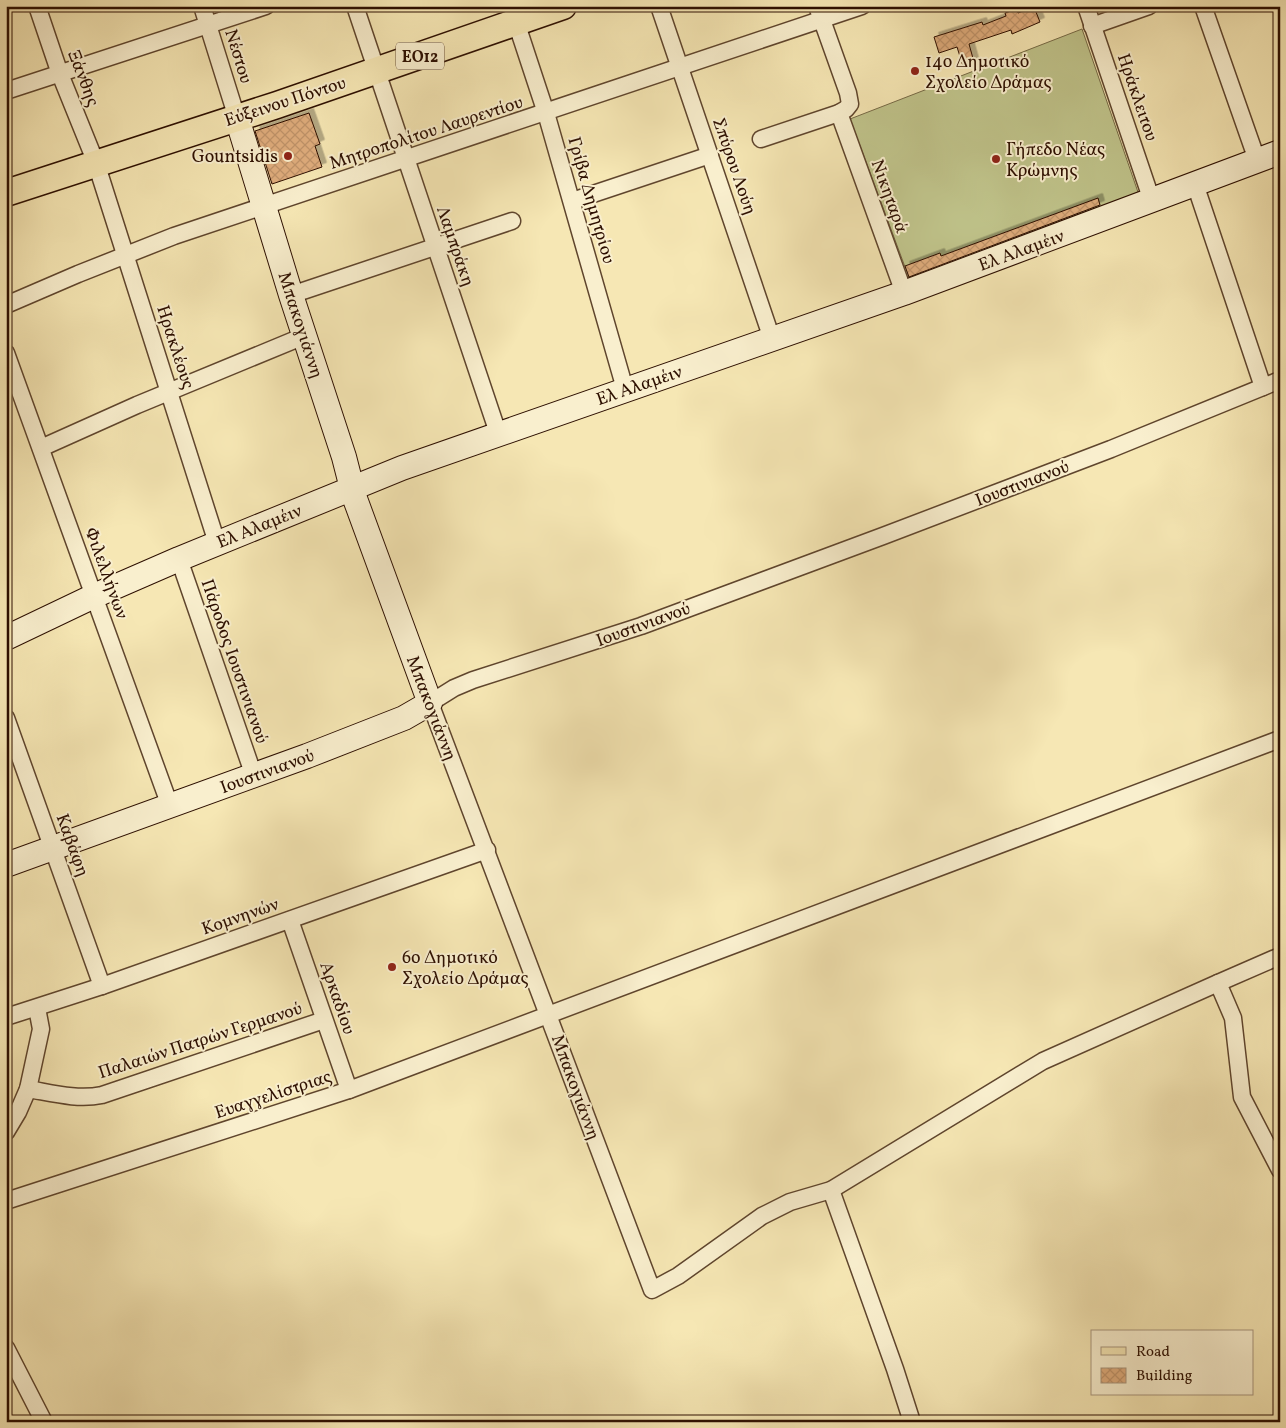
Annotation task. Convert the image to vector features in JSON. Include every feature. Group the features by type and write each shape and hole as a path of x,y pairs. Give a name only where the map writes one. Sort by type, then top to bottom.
{"main road":[{"name":"Εύξεινου Πόντου","path":"6,193 237,118 563,6"}],"street":[{"name":"Ξάνθης","path":"37,6 60,74 96,163"},
{"name":"Νέστου","path":"202,6 237,118"},
{"path":"6,91 266,6"},
{"name":"Λαμπράκη","path":"355,6 498,433"},
{"name":"Σπύρου Λούη","path":"659,6 772,339"},
{"name":"Μητροπολίτου Λαυρεντίου","path":"6,305 126,255 263,206 680,68 820,13 862,6"},
{"name":"Ηράκλειτου","path":"1086,6 1152,200"},
{"path":"1092,26 1149,6"},
{"path":"1203,6 1257,160"},
{"name":"Νικηταρά","path":"820,13 848,93 844,109 904,293"},
{"name":"Γρίβα Δημητρίου","path":"516,22 546,113 625,389"},
{"path":"761,139 844,109"},
{"name":"Μπακογιάννη","path":"237,118 291,295 344,457 352,488 430,703 652,1290 678,1276 754,1220 790,1202 831,1190"},
{"name":"Ελ Αλαμέιν","path":"6,638 94,596 179,559 352,488 498,433 904,293 1280,152"},
{"path":"572,201 710,155"},
{"name":"Ηρακλέους","path":"96,163 217,543"},
{"path":"1195,184 1263,387"},
{"path":"291,295 512,221"},
{"path":"41,448 304,336"},
{"name":"Φιλελλήνων","path":"6,353 170,806"},
{"name":"Ιουστινιανού","path":"6,865 254,776 404,718 454,688 473,680 641,626 1111,449 1280,380"},
{"name":"Πάροδος Ιουστινιανού","path":"179,559 254,776"},
{"name":"Καβάφη","path":"6,718 102,986"},
{"name":"Ευαγγελίστριας","path":"6,1201 349,1090 1280,739"},
{"name":"Κομνηνών","path":"6,1017 102,986 487,850"},
{"name":"Αρκαδίου","path":"290,920 349,1090"},
{"path":"912,1422 831,1190 1043,1061 1280,956"},
{"path":"1218,983 1233,1018 1242,1097 1280,1170"},
{"path":"6,1132 18,1112 28,1088 41,1030 36,1008"},
{"name":"Παλαιών Πατρών Γερμανού","path":"28,1088 65,1095 102,1095 324,1020"},
{"path":"6,1348 44,1422"}],"green space":[{"name":"Γήπεδο Νέας Κρώμνης","path":"1082,29 1140,198 911,283 850,119"}],"building":[{"path":"1034,7 1040,22 1012,34 1011,30 969,44 974,62 963,66 957,47 939,53 934,37 982,22 983,25 1006,16 1005,13 1017,9 1018,13"},
{"name":"Gountsidis","path":"309,113 320,144 315,146 322,167 272,184 255,131"},
{"path":"1098,198 1100,205 909,277 905,266 940,253 941,256"}],"place":[{"name":"14ο Δημοτικό Σχολείο Δράμας","path":"915,71"},
{"name":"Gountsidis","path":"288,156"},
{"name":"Γήπεδο Νέας Κρώμνης","path":"996,159"},
{"name":"6o Δημοτικό Σχολείο Δράμας","path":"392,967"}]}
